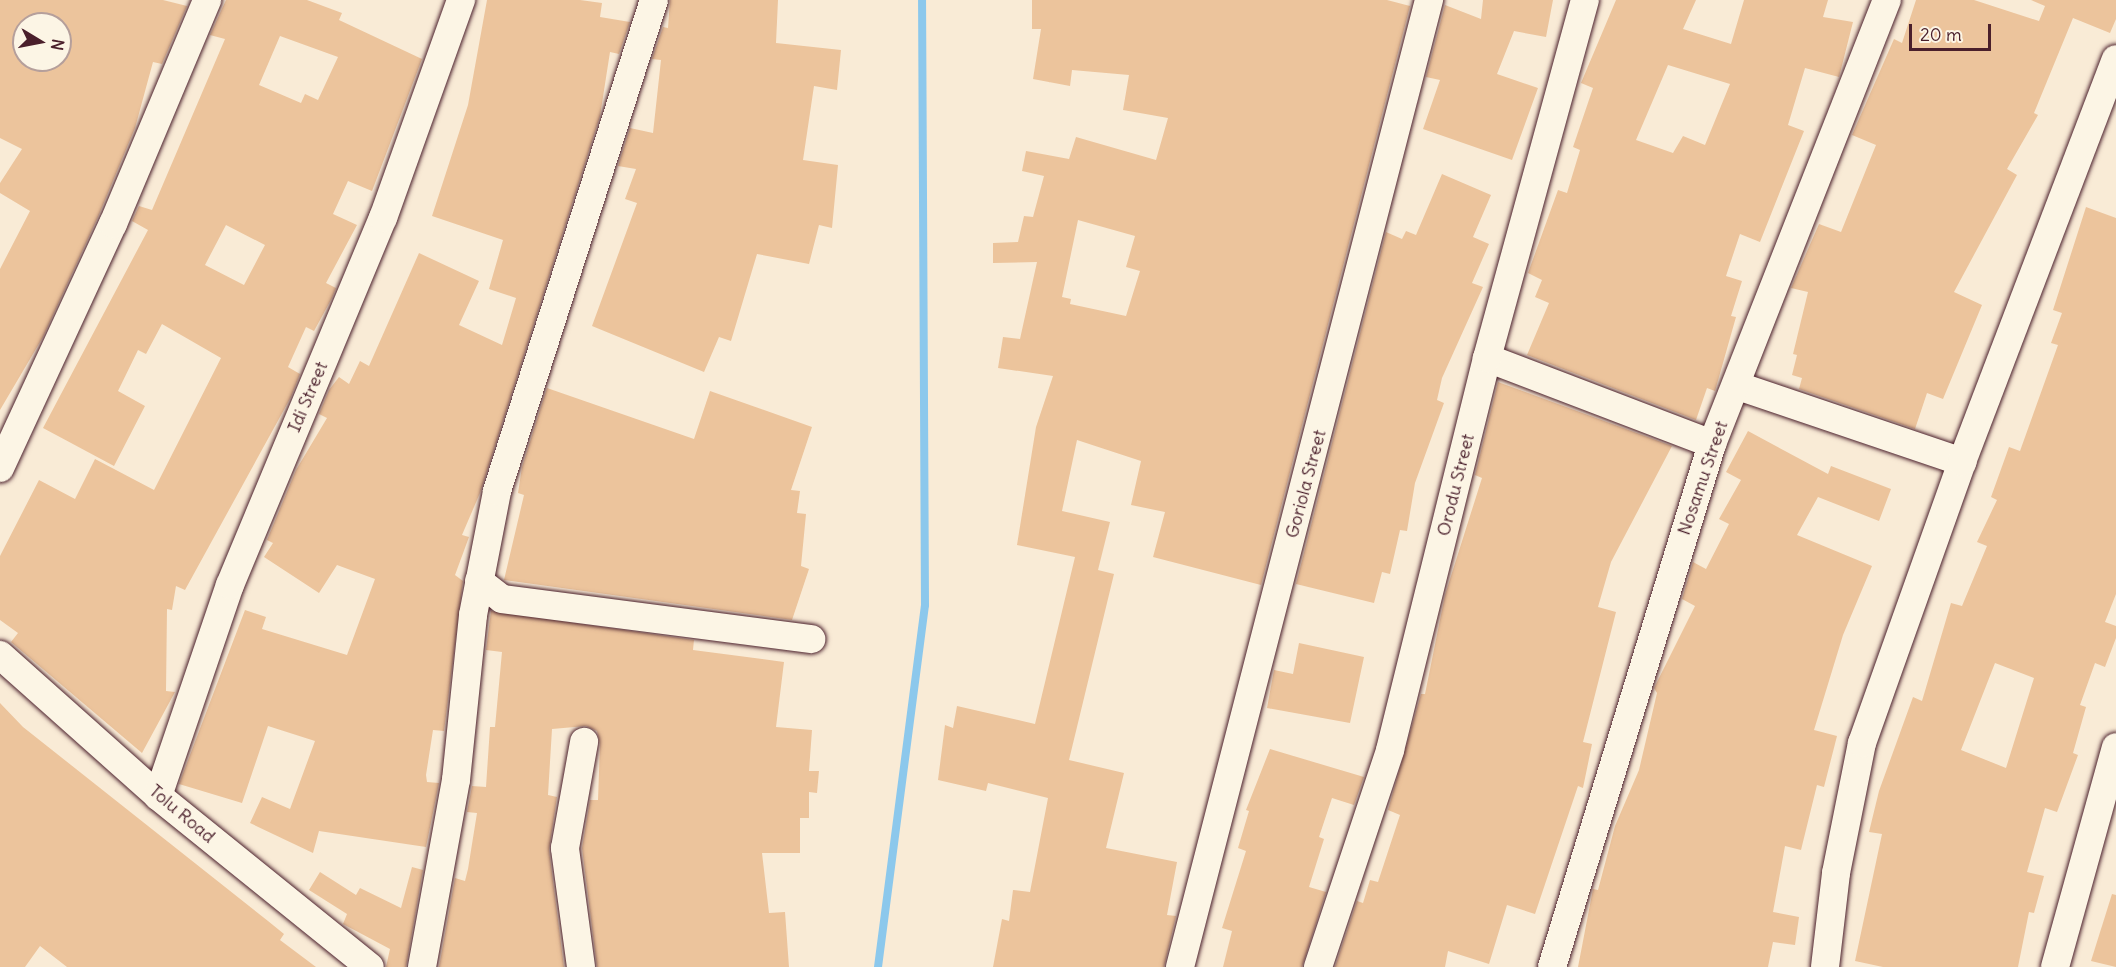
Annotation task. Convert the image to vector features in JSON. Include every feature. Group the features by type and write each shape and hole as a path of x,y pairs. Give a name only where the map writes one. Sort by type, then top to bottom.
{"street":[{"path":"0,468 113,224 207,0"},
{"name":"Idi Street","path":"158,796 230,585 383,218 461,0"},
{"path":"422,967 456,780 479,581 497,491 654,0"},
{"name":"Goriola Street","path":"1180,967 1429,0"},
{"name":"Orodu Street","path":"1318,967 1390,750 1487,358 1586,0"},
{"name":"Nosamu Street","path":"1552,967 1712,444 1738,386 1887,0"},
{"path":"1825,967 1836,873 1862,742 1962,462 2116,59"},
{"path":"1487,358 1712,444"},
{"path":"1738,386 1962,462"},
{"path":"479,581 502,599 811,639"},
{"name":"Tolu Road","path":"0,655 158,796 370,967"},
{"path":"581,967 566,848 584,742"},
{"path":"2055,967 2116,747"}],"building":[{"path":"0,0 163,0 187,6 162,64 153,62 135,128 98,217 43,337 0,410 0,269 30,211 0,193 0,183 22,149 0,138"},
{"path":"226,0 307,0 342,13 339,20 422,59 372,191 348,181 333,214 357,225 326,283 336,288 332,298 314,331 306,327 288,367 300,374 291,397 185,590 176,586 172,610 167,609 166,691 175,692 142,753 11,642 18,633 0,620 0,556 39,480 75,499 95,459 154,490 221,358 162,324 146,354 138,350 118,391 145,406 114,466 43,428 148,230 132,221 139,206 152,210 225,39 210,35","holes":["280,36 338,57 318,100 305,94 301,103 259,85","226,225 265,245 244,285 205,265"]},
{"path":"487,0 580,0 602,3 600,17 630,22 619,54 610,52 600,116 480,493 462,535 469,537 455,575 463,581 444,731 433,730 426,775 427,782 439,783 426,847 319,831 313,853 250,823 262,797 290,809 315,741 268,726 242,803 179,784 245,610 266,617 262,629 347,655 375,579 337,565 319,593 264,557 273,543 267,540 296,470 327,418 319,414 329,390 339,377 349,384 360,361 369,366 419,253 479,281 459,325 502,345 516,298 489,289 503,240 432,216 468,105"},
{"path":"670,0 778,0 776,43 841,50 837,90 814,86 803,160 838,165 832,228 819,225 809,264 757,254 731,341 719,337 704,372 592,326 637,203 625,199 636,169 618,166 630,128 653,133 661,60 652,59 663,27 668,28"},
{"path":"1032,0 1387,0 1410,6 1261,585 1153,557 1165,512 1131,505 1141,461 1077,440 1062,511 1110,522 1098,570 1114,574 1069,760 1124,773 1106,848 1177,862 1167,915 1176,916 1164,967 993,967 1002,919 1009,921 1013,890 1030,892 1048,798 988,783 986,791 938,780 945,725 953,728 957,706 1035,724 1075,557 1017,545 1036,427 1053,376 998,368 1003,337 1020,339 1037,262 993,263 993,243 1018,242 1024,216 1033,217 1044,176 1022,171 1026,151 1069,159 1076,137 1156,160 1168,118 1123,110 1129,75 1072,70 1070,86 1033,79 1041,29 1032,29","holes":["1078,220 1135,236 1126,267 1140,271 1126,316 1070,304 1071,299 1062,297"]},
{"path":"1483,0 1553,0 1546,37 1514,31 1497,74 1538,88 1512,160 1423,129 1440,80 1426,77 1445,5 1481,19"},
{"path":"1616,0 1696,0 1683,29 1731,44 1744,0 1828,0 1823,17 1853,22 1839,77 1805,68 1788,125 1804,131 1760,242 1740,234 1726,276 1742,281 1731,316 1736,317 1715,391 1707,388 1696,420 1527,355 1549,303 1535,297 1542,280 1528,273 1558,190 1567,193 1580,150 1573,147 1593,88 1581,83","holes":["1668,65 1730,84 1705,145 1683,136 1673,153 1636,140"]},
{"path":"1916,0 1974,0 2039,21 2045,6 2031,0 2116,0 2116,19 2110,33 2073,18 2034,113 2038,115 2007,169 2017,175 1954,292 1982,305 1943,399 1927,393 1915,429 1799,389 1802,378 1792,375 1797,355 1793,354 1808,292 1791,288 1819,224 1841,232 1876,145 1852,135 1894,39 1902,43"},
{"path":"1442,174 1491,195 1473,237 1489,244 1472,283 1483,287 1442,378 1437,400 1444,403 1415,483 1407,531 1400,530 1390,574 1382,572 1374,603 1296,584 1386,232 1402,239 1406,231 1416,235"},
{"path":"2086,207 2116,218 2116,594 2105,622 2116,626 2116,638 2105,667 2095,663 2080,705 2086,707 2073,753 2078,755 2057,812 2045,808 2027,872 2044,876 2034,913 2029,912 2018,967 1883,967 1855,961 1882,834 1869,832 1879,791 1913,697 1922,701 1951,603 1962,606 1987,546 1977,542 1997,500 1991,497 2009,447 2020,451 2058,345 2051,343 2062,313 2053,310","holes":["1995,663 2034,678 2006,768 1961,750"]},
{"path":"1498,382 1672,446 1611,562 1598,607 1616,612 1583,742 1592,744 1583,788 1578,786 1535,914 1507,905 1489,964 1448,951 1445,967 1335,967 1357,901 1363,903 1370,880 1378,882 1400,815 1388,810 1421,694 1425,694 1445,595 1482,478 1475,475"},
{"path":"547,388 694,439 710,391 812,427 791,490 800,491 797,513 806,514 801,566 809,569 792,620 504,580 524,495 518,493 522,467"},
{"path":"1748,431 1828,474 1831,466 1891,489 1879,521 1818,497 1797,535 1872,566 1843,635 1814,730 1837,736 1824,787 1817,785 1801,850 1785,846 1773,912 1799,917 1795,945 1773,942 1768,967 1578,967 1593,889 1598,890 1615,826 1639,770 1657,693 1654,688 1695,606 1682,599 1693,562 1706,569 1729,524 1719,519 1741,480 1726,472"},
{"path":"491,611 694,640 693,650 784,662 776,727 812,730 809,771 819,771 817,793 809,792 809,818 800,818 800,853 762,853 769,913 785,912 789,967 597,967 582,848 590,800 598,800 600,744 597,731 586,726 552,729 548,795 557,797 549,850 564,967 439,967 455,878 465,881 468,869 477,813 467,812 472,786 486,787 490,727 495,727 502,652 486,650"},
{"path":"1299,643 1364,657 1350,723 1267,708 1274,670 1293,674"},
{"path":"0,703 23,727 284,934 280,940 316,967 67,967 40,946 25,967 0,967"},
{"path":"1270,749 1364,777 1354,805 1332,798 1319,837 1324,839 1309,887 1326,892 1302,967 1223,967 1232,931 1222,928 1246,851 1238,848 1249,811 1246,810"},
{"path":"412,867 423,870 406,967 386,967 390,949 343,924 347,914 309,890 320,872 356,895 360,888 401,908"},
{"path":"2112,894 2116,895 2116,967 2091,961"}],"waterway":[{"path":"878,967 925,605 922,0"}]}
